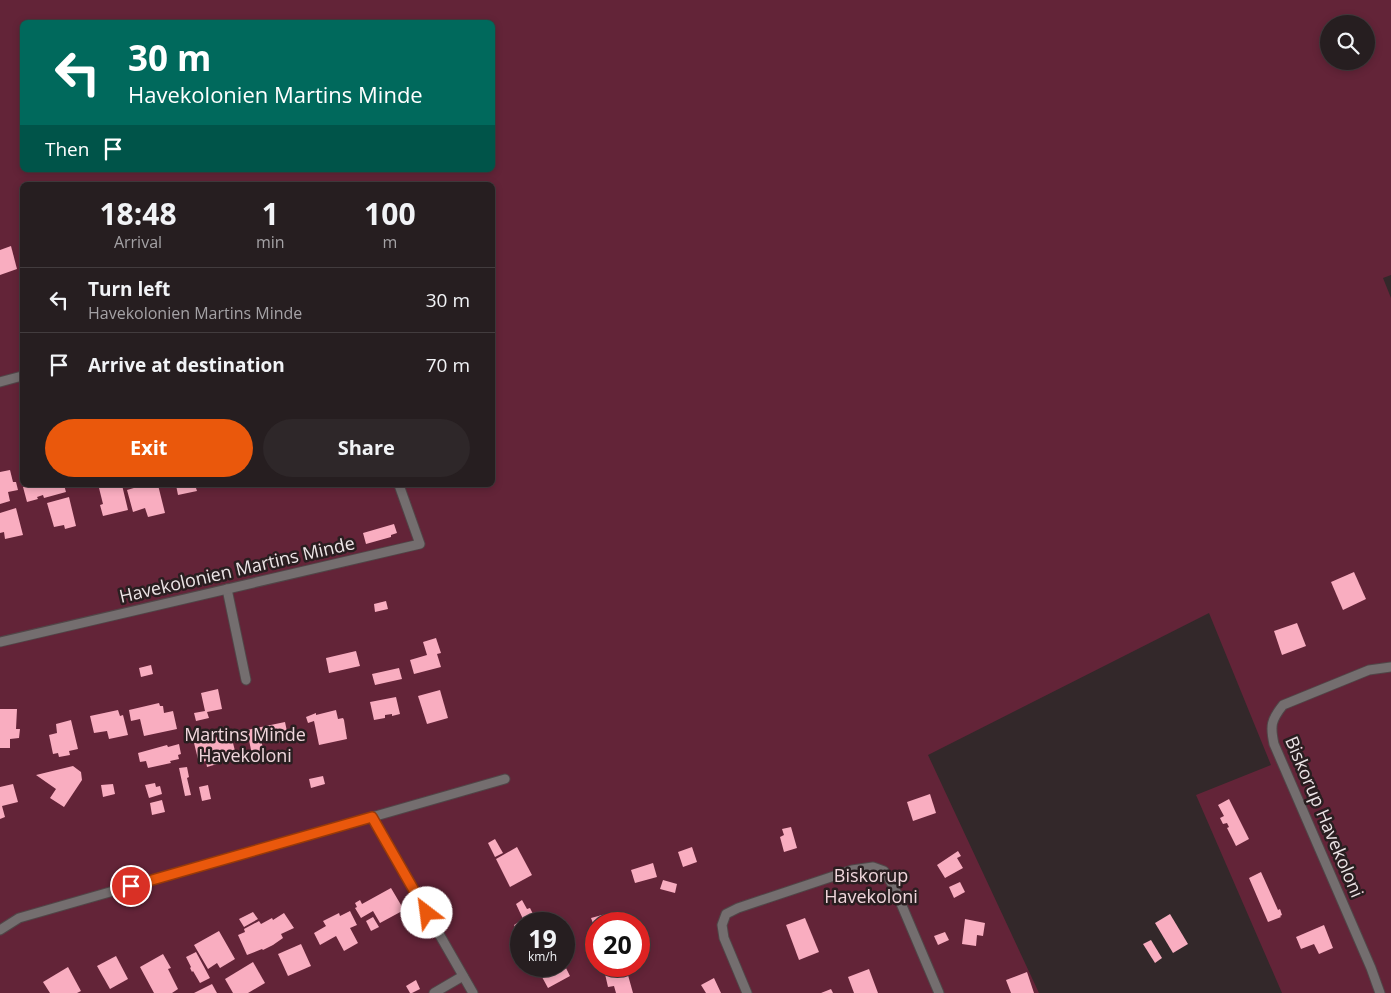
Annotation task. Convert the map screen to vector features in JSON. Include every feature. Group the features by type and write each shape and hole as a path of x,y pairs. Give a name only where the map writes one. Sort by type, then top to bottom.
{"lane":[{"path":"0,382 20,377"},
{"name":"Havekolonien Martins Minde","path":"0,642 420,544 400,487"},
{"path":"227,589 246,680"},
{"name":"Biskorup Havekoloni","path":"1380,993 1371,968 1274,744 1270,729 1274,716 1283,705 1369,670 1391,667"},
{"path":"0,930 19,918 505,779"},
{"path":"372,817 473,993"},
{"path":"747,993 724,938 722,925 726,914 738,908 852,870 872,867 884,871 894,888 938,993"},
{"path":"434,993 464,976"}],"green space":[{"name":"Martins Minde Havekoloni","path":"0,0 1391,0 1391,275 1383,278 1391,298 1391,993 1282,993 1196,795 1271,765 1209,613 928,755 1039,993 0,993"}],"building":[{"path":"11,246 17,269 0,275 0,250"},
{"path":"10,470 13,482 16,482 18,490 8,492 10,501 0,504 0,472"},
{"path":"23,487 65,487 66,492 44,498 43,495 37,497 38,499 27,502"},
{"path":"122,487 128,510 103,516 100,505 103,504 99,488"},
{"path":"137,487 158,487 165,513 148,517 145,508 133,512 127,490"},
{"path":"176,487 201,487 196,488 197,491 178,495"},
{"path":"69,497 76,526 65,529 64,525 54,527 47,503"},
{"path":"16,508 23,535 5,539 4,532 0,533 0,513"},
{"path":"394,524 397,533 391,535 391,537 366,544 363,533"},
{"path":"1354,572 1366,599 1343,610 1331,582"},
{"path":"386,601 388,609 375,612 374,604"},
{"path":"1297,623 1306,646 1282,655 1274,631"},
{"path":"436,638 441,653 437,654 441,667 414,674 410,660 427,655 423,642"},
{"path":"356,651 360,666 329,673 326,658"},
{"path":"151,665 153,674 141,677 139,668"},
{"path":"399,668 402,679 375,685 372,674"},
{"path":"218,689 222,709 207,712 209,718 196,721 194,713 205,711 201,693"},
{"path":"440,690 448,718 427,724 418,696"},
{"path":"396,697 400,714 385,715 385,718 374,720 370,702"},
{"path":"159,703 160,706 163,706 164,713 173,711 177,729 144,736 140,719 131,721 129,710"},
{"path":"0,709 17,709 16,729 20,729 19,738 10,739 10,748 0,748"},
{"path":"118,710 120,716 123,715 128,735 109,739 107,731 94,733 90,716"},
{"path":"336,710 338,719 343,718 344,720 347,739 319,745 314,721 308,723 306,717 316,713 316,715"},
{"path":"71,720 78,749 69,751 70,755 59,757 58,753 53,754 49,735 57,733 56,724"},
{"path":"285,722 289,741 280,743 278,737 261,740 264,752 252,755 247,730"},
{"path":"231,735 236,755 221,759 221,757 216,758 217,764 207,767 206,761 199,763 194,743"},
{"path":"179,744 181,754 178,755 179,759 170,761 171,763 148,768 146,761 140,762 138,753 167,745 168,747"},
{"path":"73,766 81,772 82,780 64,807 50,798 56,789 36,775"},
{"path":"187,767 189,777 187,778 191,795 185,796 179,768"},
{"path":"323,776 325,784 311,788 309,779"},
{"path":"155,783 156,787 160,786 162,794 149,798 145,785"},
{"path":"13,784 18,802 2,806 5,817 0,819 0,787"},
{"path":"113,784 115,794 103,797 101,785"},
{"path":"208,785 211,799 202,801 199,787"},
{"path":"930,794 936,813 913,821 907,802"},
{"path":"1229,799 1249,839 1236,846 1227,828 1229,827 1227,823 1223,824 1220,818 1224,816 1218,805"},
{"path":"162,800 165,812 152,815 150,803"},
{"path":"791,827 797,848 784,852 780,837 784,835 782,829"},
{"path":"495,839 503,853 495,857 488,843"},
{"path":"517,847 532,875 510,887 496,859"},
{"path":"692,847 697,862 683,867 678,852"},
{"path":"958,851 961,856 957,858 963,868 945,878 937,865"},
{"path":"653,863 657,877 635,883 631,870"},
{"path":"1261,872 1282,915 1268,922 1249,878"},
{"path":"663,880 677,884 675,893 660,889"},
{"path":"960,882 965,892 954,898 949,887"},
{"path":"391,888 404,910 380,923 373,911 361,918 355,908 357,907 355,903 360,900 362,904"},
{"path":"522,900 527,909 530,908 532,912 520,912 516,904"},
{"path":"350,911 357,925 350,928 358,943 344,951 336,936 320,945 314,933 326,926 323,921 339,913 340,916"},
{"path":"253,912 258,919 244,927 239,919"},
{"path":"284,913 294,928 281,934 283,938 273,945 247,955 238,935 245,932 244,929 259,921 261,924 272,918 273,920"},
{"path":"1170,914 1188,944 1173,953 1155,923"},
{"path":"373,917 379,927 371,931 366,921"},
{"path":"805,918 819,952 799,960 786,925"},
{"path":"965,919 985,923 983,936 977,935 976,946 962,944"},
{"path":"1324,925 1333,948 1319,954 1314,944 1301,949 1296,937"},
{"path":"219,931 235,959 220,968 217,963 208,969 194,945"},
{"path":"945,932 949,940 938,945 934,936"},
{"path":"1151,940 1162,958 1155,963 1143,944"},
{"path":"301,944 311,966 288,976 278,954"},
{"path":"196,952 210,978 200,983 192,972 186,957"},
{"path":"163,954 171,968 168,969 178,989 172,993 154,993 140,967"},
{"path":"116,956 128,979 110,989 97,966"},
{"path":"253,962 265,983 248,993 233,993 225,979"},
{"path":"68,967 81,991 77,993 50,993 43,982"},
{"path":"869,969 878,993 854,993 848,977"},
{"path":"1027,972 1034,993 1011,993 1006,980"},
{"path":"542,977 568,977 548,988"},
{"path":"606,977 629,977 633,993 616,993 614,986 608,987"},
{"path":"714,978 721,993 706,993 701,985"},
{"path":"416,980 420,989 410,993 406,986"},
{"path":"212,984 217,993 194,993"},
{"path":"831,989 833,993 821,993"}],"route":[{"path":"131,886 372,817 427,913"}]}
